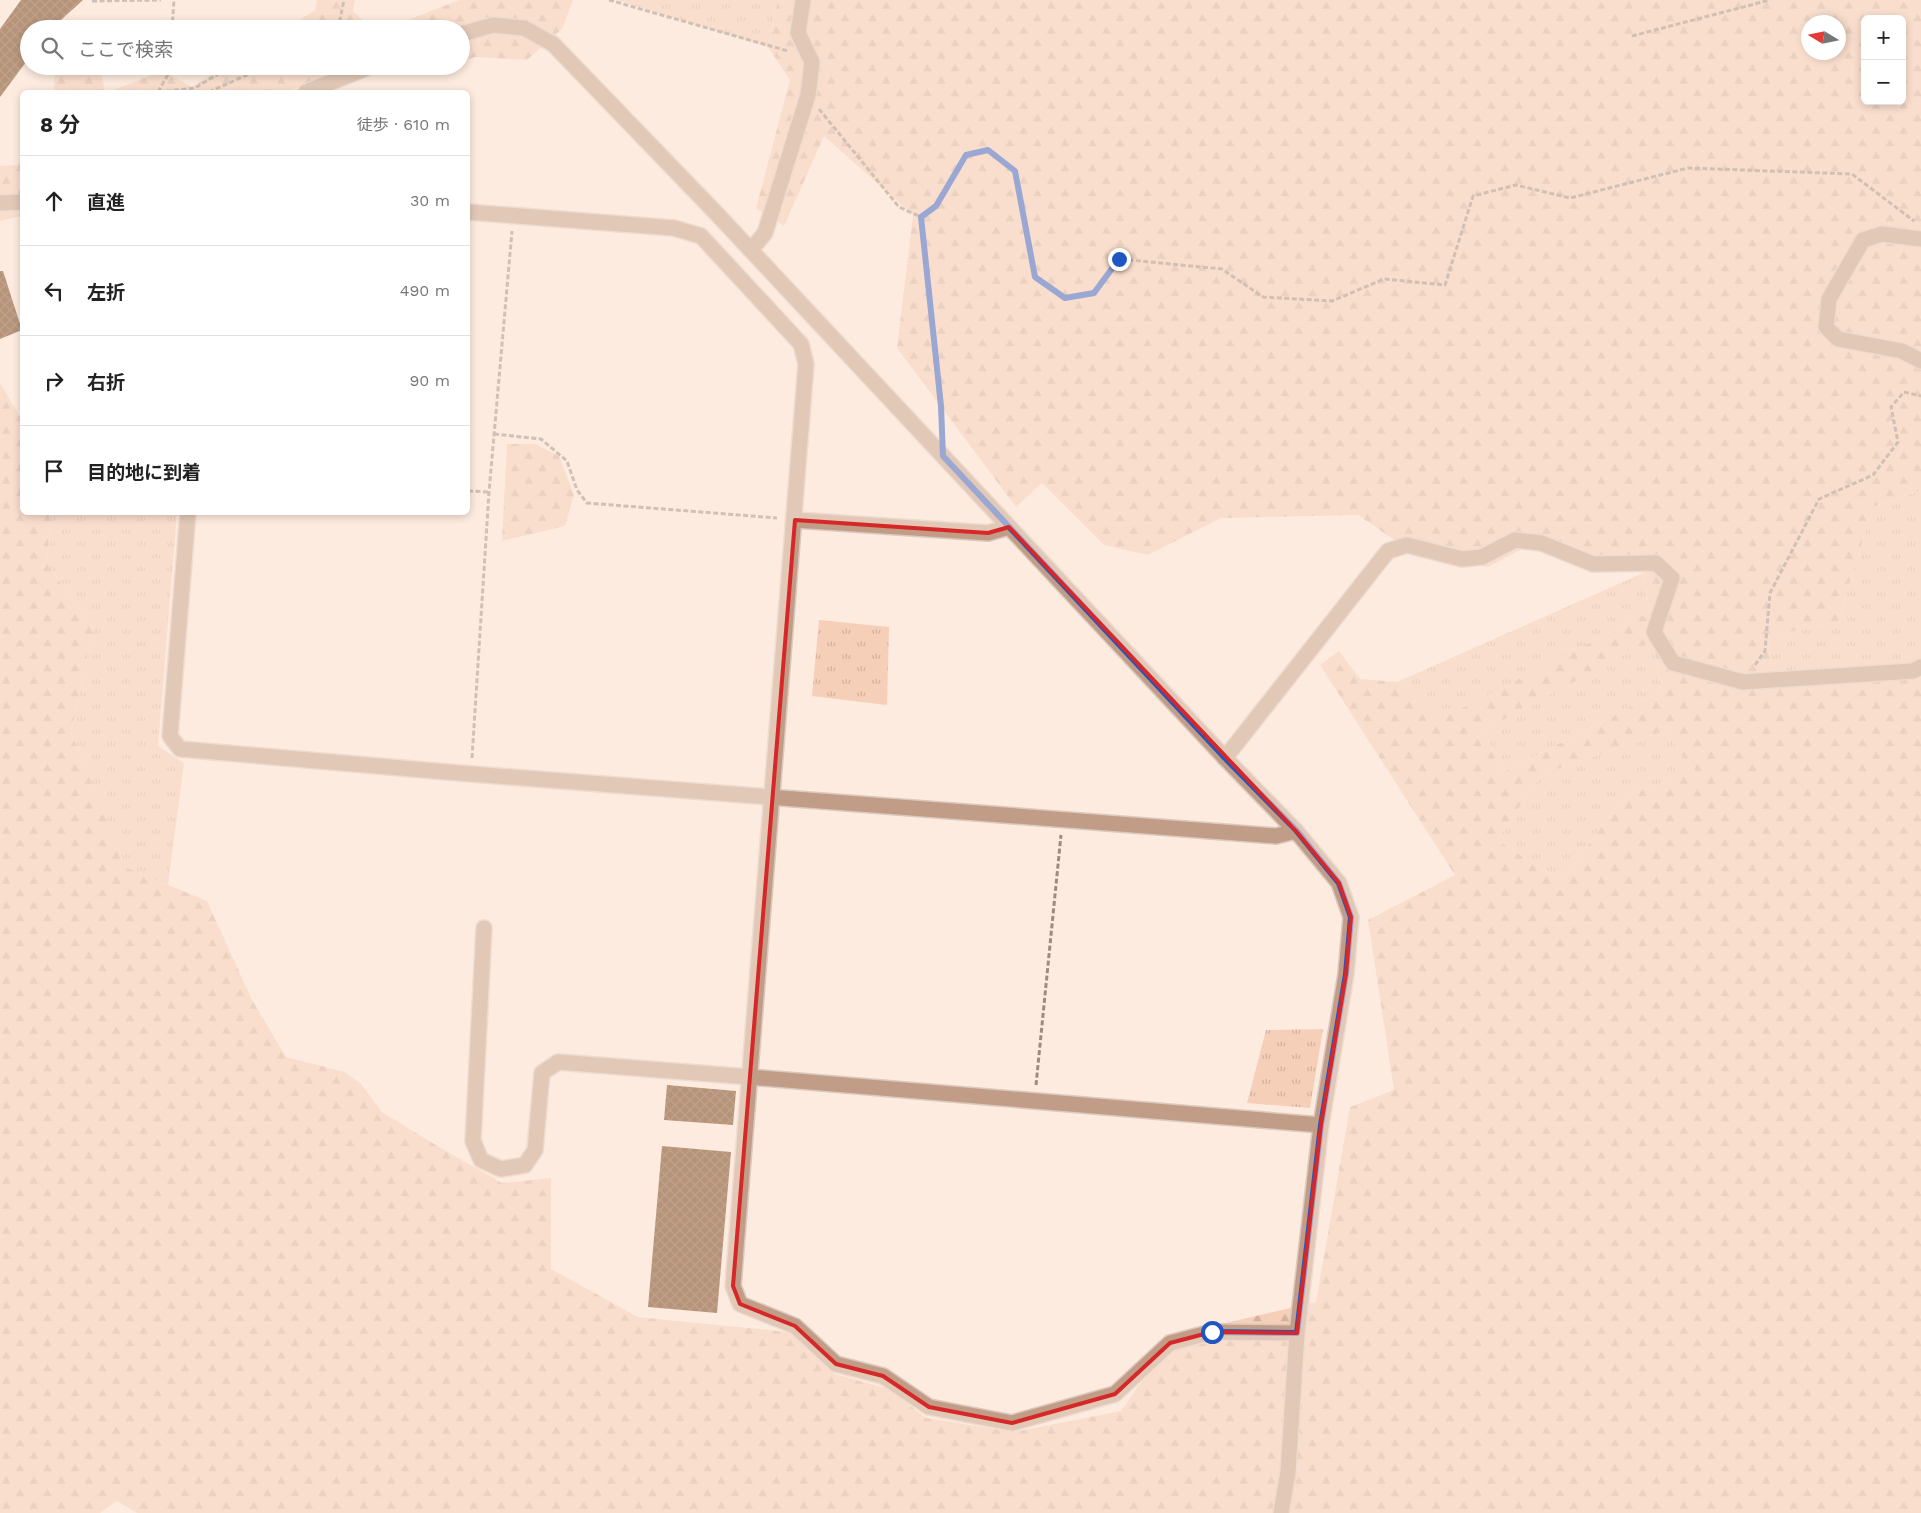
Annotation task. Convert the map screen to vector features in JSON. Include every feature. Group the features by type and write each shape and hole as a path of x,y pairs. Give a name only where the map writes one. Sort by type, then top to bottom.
{"street":[{"path":"751,250 765,233 808,95 812,62 798,33 803,0"},
{"path":"470,31 493,25 524,28 553,44 751,250 1225,758 1296,830 1339,883 1351,917 1346,974 1321,1125 1297,1333 1288,1472 1280,1513"},
{"path":"311,90 349,75"},
{"path":"0,204 20,202"},
{"path":"470,212 674,228 701,236 801,344 806,364 733,1286 740,1304 794,1326 836,1364 883,1376 929,1407 1012,1423 1115,1394 1170,1343 1212,1332 1297,1333"},
{"path":"1921,239 1882,234 1863,240 1829,299 1826,327 1838,339 1902,351 1921,361"},
{"path":"188,515 170,736 180,749 471,774 1276,836 1296,830"},
{"path":"795,520 988,533 1010,527"},
{"path":"1225,758 1388,551 1407,545 1462,559 1482,557 1515,540 1541,543 1593,564 1656,563 1672,578 1654,632 1673,663 1743,682 1913,671 1921,667"},
{"path":"484,928 474,1141 481,1160 501,1170 525,1165 535,1150 542,1074 558,1062 1321,1125"}],"path":[{"path":"92,1 161,0"},
{"path":"173,20 174,0"},
{"path":"340,20 344,0"},
{"path":"609,0 789,52"},
{"path":"1632,36 1770,0"},
{"path":"159,90 168,75"},
{"path":"177,90 196,88 217,75"},
{"path":"213,90 246,75"},
{"path":"808,95 899,208 921,217"},
{"path":"921,217 936,206 966,155 988,150 1015,171 1035,277 1065,298 1094,293 1119,259 1222,269 1263,297 1332,301 1384,279 1445,285 1473,196 1516,185 1570,198 1688,168 1852,174 1921,226"},
{"path":"471,774 489,492 514,216"},
{"path":"921,217 941,406 943,456"},
{"path":"1743,682 1765,651 1770,593 1819,498 1873,475 1898,442 1890,407 1904,392 1921,396"},
{"path":"494,434 541,439 567,460 577,490 587,503 795,520"},
{"path":"470,491 489,492"},
{"path":"1034,1101 1062,820"}],"highlighted area":[{"path":"795,520 988,533 1009,527 1296,831 1339,883 1351,917 1346,974 1321,1125 1297,1333 1212,1332 1170,1343 1115,1394 1012,1423 929,1407 883,1376 836,1364 795,1326 740,1304 733,1286"}],"green space":[{"path":"317,0 355,0 353,11 362,20 299,20 315,10"},
{"path":"459,0 573,0 562,29 527,60 475,57 470,59 470,20 408,20"},
{"path":"617,0 778,0 768,47"},
{"path":"778,0 1921,0 1921,490 1873,507 1838,621 1768,637 1771,675 1921,666 1921,1513 137,1513 117,1501 100,1513 0,1513 0,383 20,417 20,515 51,515 47,563 93,629 71,732 127,868 207,901 252,1000 286,1057 345,1072 361,1084 382,1112 502,1183 551,1178 551,1269 638,1317 789,1332 835,1374 889,1389 926,1418 1014,1432 1121,1411 1174,1335 1316,1302 1350,1107 1394,1090 1368,920 1455,875 1320,665 1339,651 1360,679 1397,682 1437,721 1650,612 1643,573 1530,545 1488,567 1413,553 1358,515 1221,518 1148,555 1104,545 1042,483 1016,507 897,348 913,215 824,136 784,226 756,208 790,80 768,47","holes":["1654,639 1660,692 1502,773 1484,730","1664,731 1697,773 1626,793 1562,881 1497,840 1541,775"]},
{"path":"55,75 102,75 105,90 54,90"},
{"path":"152,75 170,75 192,87 211,75 331,75 291,90 113,90"},
{"path":"20,162 20,216 0,221 0,166 18,165"},
{"path":"507,444 535,444 559,456 574,495 565,526 502,541"},
{"path":"1921,490 1921,666 1771,675 1768,637 1838,621 1873,507"},
{"path":"51,515 177,515 158,746 184,763 168,885 127,869 71,732 93,629 47,563"},
{"path":"1643,573 1650,612 1437,722 1397,682"},
{"path":"819,620 889,627 887,705 812,696"},
{"path":"1654,638 1660,692 1502,773 1484,730"},
{"path":"1664,731 1698,773 1626,793 1562,881 1497,840 1541,775"},
{"path":"1323,1029 1310,1108 1247,1103 1266,1030"}],"building":[{"path":"21,0 83,0 61,20 20,20 20,70 0,97 0,29"},
{"path":"0,271 3,271 20,324 20,331 0,339"},
{"path":"667,1085 736,1091 733,1125 664,1120"},
{"path":"662,1146 731,1152 717,1313 648,1307"}],"route":[{"path":"1119,259 1094,293 1065,298 1035,277 1015,171 988,150 966,155 936,206 921,217 941,406 943,456 1225,758 1296,830 1339,883 1351,917 1346,974 1321,1125 1297,1333 1212,1332"}]}
